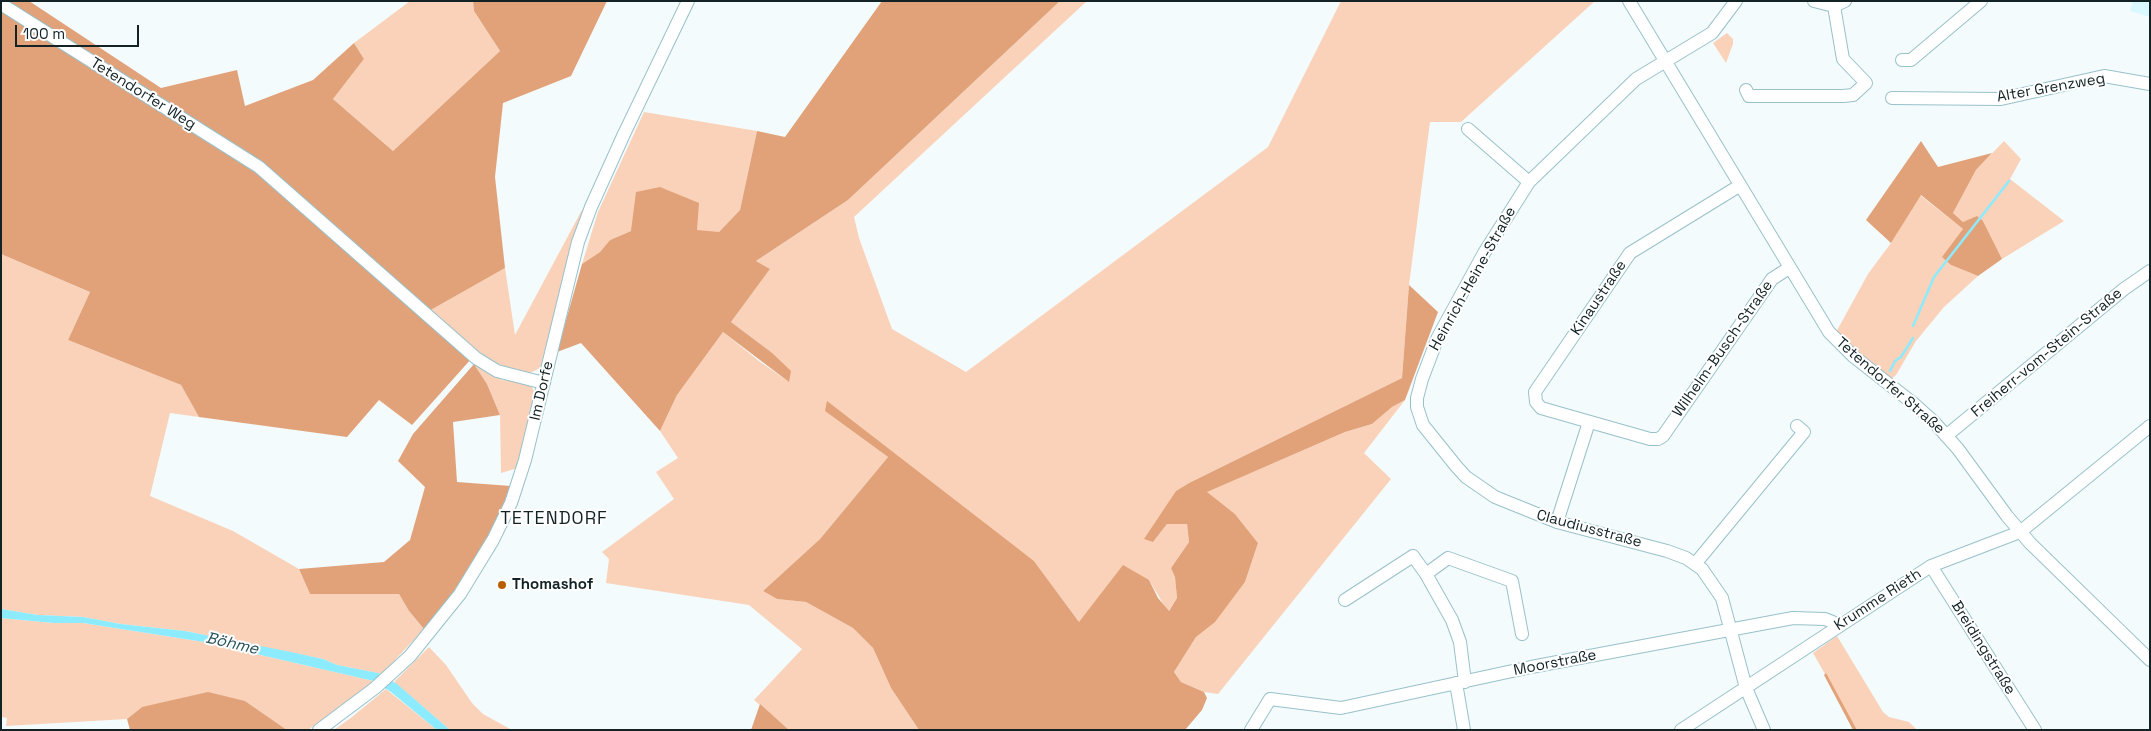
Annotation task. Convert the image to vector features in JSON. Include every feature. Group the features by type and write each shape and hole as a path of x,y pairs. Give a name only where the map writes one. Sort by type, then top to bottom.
{"street":[{"name":"Im Dorfe","path":"319,730 375,688 426,637 460,594 493,540 511,503 525,460 571,264 590,207 688,1"},
{"name":"Tetendorfer Straße","path":"1629,1 1818,318 1838,342 1914,404 1946,436 2020,532 2150,660"},
{"name":"Heinrich-Heine-Straße","path":"1422,378 1438,337 1488,247 1529,182 1636,79 1712,34 1736,1"},
{"path":"1746,90 1749,96 1843,96 1853,95 1866,83 1843,59 1840,4 1814,1"},
{"path":"1902,60 1911,60 1981,1"},
{"name":"Tetendorfer Weg","path":"1,4 259,167 476,358 512,376 544,383"},
{"name":"Alter Grenzweg","path":"1892,98 2000,99 2104,76 2150,84"},
{"path":"1468,129 1529,182"},
{"name":"Kinaustraße","path":"1590,422 1541,408 1536,402 1536,392 1630,253 1739,186"},
{"name":"Wilhelm-Busch-Straße","path":"1590,422 1650,439 1658,439 1663,436 1769,282 1789,268"},
{"name":"Freiherr-vom-Stein-Straße","path":"1946,436 2124,289 2150,271"},
{"name":"Claudiusstraße","path":"1422,378 1417,398 1419,416 1430,435 1466,477 1495,497 1557,522 1667,551 1695,564 1718,590 1732,630 1746,688 1764,730"},
{"path":"1557,522 1590,422"},
{"path":"1695,564 1804,432 1797,426"},
{"name":"Krumme Rieth","path":"1681,730 1931,566 2020,532 2150,426"},
{"path":"1345,600 1413,556 1426,574 1452,620 1460,642 1464,730"},
{"path":"1426,574 1448,558 1512,581 1522,634"},
{"name":"Breidingstraße","path":"1931,566 2035,730"},
{"name":"Moorstraße","path":"1251,730 1270,699 1340,708 1531,667 1798,618 1825,619 1840,625"}],"shaded area":[{"path":"1,1 29,1 161,88 237,70 245,106 313,80 354,43 364,59 333,99 393,151 500,51 474,11 473,1 607,1 571,76 503,103 495,177 505,268 429,311 472,358 412,425 379,400 347,437 199,417 181,385 68,340 90,292 1,254"},
{"path":"410,1 473,1 474,11 500,51 393,151 333,99 364,59 354,43"},
{"path":"882,1 1060,1 848,200 756,261 770,269 731,322 771,352 791,371 789,382 723,332 677,395 660,431 581,343 557,352 582,264 600,252 610,240 631,231 636,192 660,187 699,203 697,230 719,232 740,210 757,131 785,137"},
{"path":"1060,1 1087,1 854,217 859,238 892,329 966,372 1268,147 1341,1 1595,1 1461,122 1430,122 1409,285 1402,378 1176,491 1153,542 1167,524 1187,524 1189,542 1171,568 1175,576 1177,598 1168,612 1149,580 1079,622 1034,561 825,411 888,457 820,539 763,591 777,599 806,602 853,628 873,648 891,688 919,730 789,730 754,700 802,649 749,605 606,583 609,559 602,552 674,499 656,472 678,458 660,431 677,395 723,332 789,382 771,352 731,322 770,269 756,261 848,200"},
{"path":"2133,1 2150,1 2150,17 2130,11"},
{"path":"1727,33 1733,39 1733,44 1726,63 1713,43"},
{"path":"644,112 757,131 740,210 719,232 631,231 610,240 600,252 582,264 598,212"},
{"path":"1921,141 1938,167 1992,153 1976,170 1953,213 1963,222 1977,216 1983,221 2002,259 1978,276 1951,265 1942,257 1963,229 1921,195 1891,243 1866,220"},
{"path":"2004,141 2021,159 2010,179 2064,221 2002,259 1983,221 1963,222 1953,213 1976,170"},
{"path":"1920,195 1963,229 1951,265 1978,276 1944,307 1916,341 1896,375 1890,380 1835,334 1868,274 1891,243"},
{"path":"583,208 540,368 526,375 494,362 478,353 429,311 505,268 515,335"},
{"path":"1,254 90,292 68,340 181,385 199,417 170,413 150,496 233,531 299,569 310,594 399,594 409,611 424,629 382,674 337,665 323,659 185,631 121,624 83,617 38,615 1,609"},
{"path":"1409,285 1438,312 1405,400 1392,407 1372,424 1345,432 1207,492 1235,514 1258,543 1245,582 1215,622 1196,637 1174,672 1181,682 1204,692 1207,698 1202,710 1185,730 919,730 891,688 873,648 853,628 806,602 777,599 763,591 820,539 888,457 825,411 827,401 1034,561 1079,622 1123,565 1149,580 1158,598 1169,611 1177,598 1175,577 1171,568 1189,542 1187,524 1167,524 1153,542 1144,539 1176,491 1402,378"},
{"path":"474,364 502,380 526,383 532,387 536,395 518,468 501,473 500,415 487,384"},
{"path":"474,364 487,384 500,415 453,422 457,482 511,486 488,539 454,591 424,629 409,611 399,594 310,594 299,569 384,562 410,540 425,487 398,461 413,434"},
{"path":"1405,400 1364,453 1391,479 1218,694 1204,692 1181,682 1174,672 1196,637 1215,621 1245,582 1258,543 1235,514 1206,492 1345,432 1372,424 1392,407"},
{"path":"1,618 53,623 83,623 204,642 374,681 308,730 287,730 245,701 142,707 127,719 6,726 7,718 1,717"},
{"path":"1837,636 1883,712 1889,717 1909,722 1917,730 1857,730 1813,653"},
{"path":"429,647 446,665 472,703 483,714 512,730 450,730 394,682"},
{"path":"1826,673 1857,730 1853,730 1824,675"},
{"path":"386,689 437,730 334,730 352,717"},
{"path":"208,692 245,701 287,730 130,730 127,719 142,707"},
{"path":"760,704 789,730 751,730"}],"water":[{"name":"Böhme","path":"1,609 38,615 83,617 121,624 185,631 291,652 323,659 337,665 378,673 397,684 450,730 437,730 391,692 374,681 204,642 83,623 53,623 1,618"}],"waterway":[{"path":"1913,326 1934,277 2009,181"},
{"path":"1890,371 1895,361 1901,357 1913,338"}],"place":[{"name":"Thomashof","path":"502,585"}],"district":[{"name":"TETENDORF","path":"554,519"}]}
